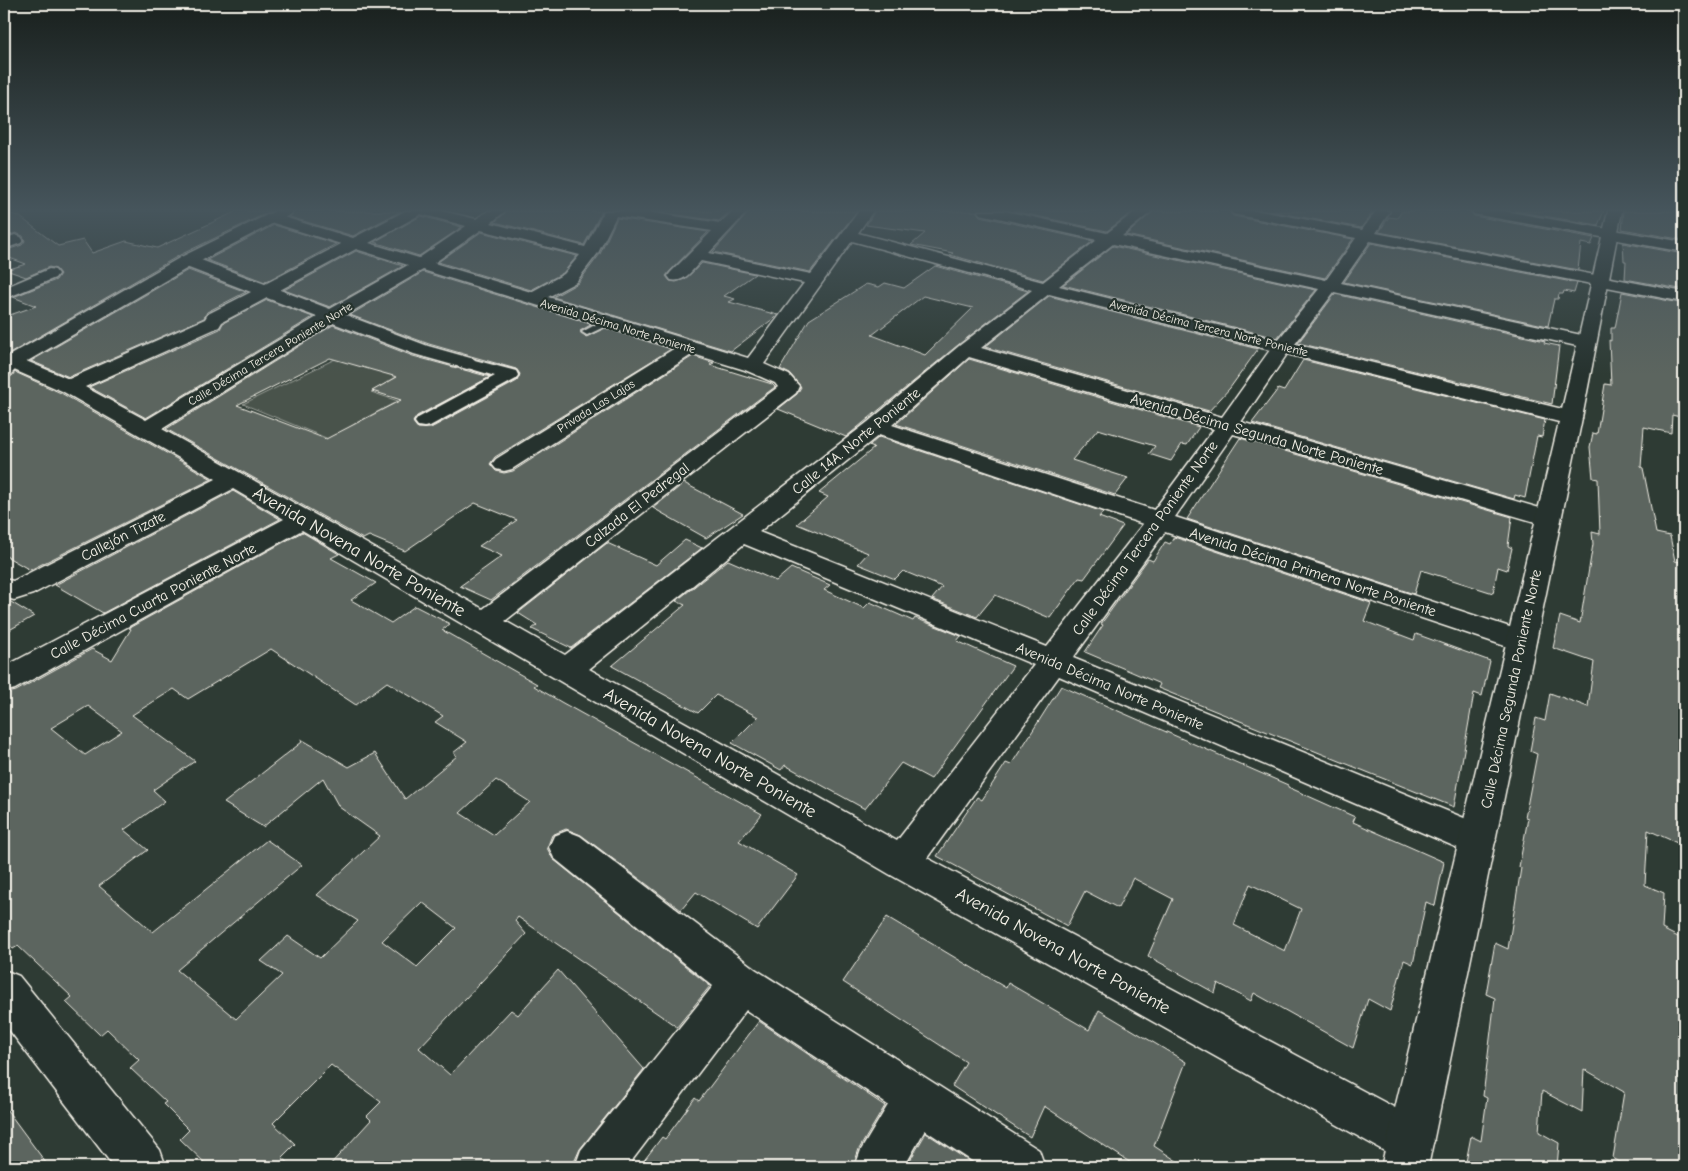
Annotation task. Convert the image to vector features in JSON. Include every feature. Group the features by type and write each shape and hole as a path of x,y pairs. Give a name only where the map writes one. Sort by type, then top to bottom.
{"street":[{"path":"8,366 179,266"},
{"path":"200,266 421,350 510,375 424,422"},
{"path":"68,387 212,323 215,318 314,266"},
{"name":"Calle Décima Tercera Poniente Norte","path":"146,429 331,316 419,266"},
{"name":"Avenida Décima Norte Poniente","path":"422,266 752,366 782,380 790,386"},
{"path":"532,299 570,278 580,266"},
{"path":"677,276 687,266"},
{"path":"748,266 816,280"},
{"path":"752,366 826,266"},
{"name":"Avenida Décima Tercera Norte Poniente","path":"961,266 1571,418"},
{"name":"Calle 14A. Norte Poniente","path":"566,671 742,534 876,427 966,350 1074,266"},
{"path":"1240,266 1586,342"},
{"name":"Calle Décima Tercera Poniente Norte","path":"902,863 1160,521 1282,347 1345,266"},
{"path":"1525,266 1684,297"},
{"name":"Calle Décima Segunda Poniente Norte","path":"1408,1154 1571,418 1602,266"},
{"path":"4,294 48,274"},
{"name":"Privada Las Lajas","path":"504,464 689,348"},
{"name":"Avenida Décima Segunda Norte Poniente","path":"966,350 1548,518"},
{"path":"502,373 522,362"},
{"name":"Avenida Novena Norte Poniente","path":"8,366 68,387 146,429 1408,1154"},
{"name":"Calzada El Pedregal","path":"484,624 789,389 790,386"},
{"name":"Avenida Décima Primera Norte Poniente","path":"876,427 1521,641"},
{"name":"Callejón Tizate","path":"9,590 233,480"},
{"name":"Calle Décima Cuarta Poniente Norte","path":"4,681 302,520"},
{"name":"Avenida Décima Norte Poniente","path":"742,534 1054,662 1478,840"},
{"path":"566,847 741,983 1022,1167"},
{"path":"598,1167 741,983"},
{"path":"4,990 143,1167"},
{"path":"878,1167 917,1100"}],"lane":[{"path":"587,332 606,322"}],"shaded area":[{"path":"335,359 406,371 371,392 398,401 356,423 331,440 243,404"}],"building":[{"path":"21,266 162,266 4,357 4,317 36,306 13,297 56,280 60,274 56,269 49,267 26,277 6,270"},
{"path":"222,266 296,266 265,282"},
{"path":"329,266 403,266 330,307 284,290"},
{"path":"450,266 569,266 563,273 531,290"},
{"path":"591,266 675,266 666,276 670,281 676,282 685,279 699,266 715,266 755,274 724,296 735,299 729,302 778,315 731,351 553,297 578,283"},
{"path":"779,266 815,266 810,272"},
{"path":"935,266 1028,291 958,345 846,437 778,409 797,394 801,387 790,374 780,369 809,320 866,284 879,287 885,283 904,288","holes":["923,296 973,308 925,355 872,335"]},
{"path":"990,266 1061,266 1043,280"},
{"path":"1088,266 1204,266 1316,290 1277,338 1063,285"},
{"path":"1268,266 1334,266 1325,278"},
{"path":"1355,266 1488,266 1577,283 1574,293 1564,291 1563,294 1559,294 1558,299 1554,299 1548,326 1344,282"},
{"path":"1555,266 1578,266 1578,270"},
{"path":"1626,266 1680,266 1680,289 1625,279"},
{"path":"188,270 246,292 207,312 204,318 69,377 31,361"},
{"path":"423,272 592,324 580,331 586,337 605,328 671,349 495,457 490,464 496,471 504,473 513,471 693,356 714,363 710,365 772,384 775,387 491,600 460,586 502,556 479,546 517,520 475,503 405,551 369,536 363,539 166,429 333,325 413,356 490,377 417,416 413,422 418,428 431,428 517,381 520,374 516,369 429,344 350,315","holes":["330,358 397,377 372,391 401,400 326,439 237,405"]},
{"path":"1622,292 1680,303 1680,306 1684,307 1684,418 1672,415 1671,433 1644,427 1641,467 1643,468 1656,533 1670,536 1675,561 1681,562 1684,583 1684,846 1648,830 1645,885 1664,893 1662,929 1684,940 1684,1167 1628,1167 1613,1158 1624,1092 1584,1069 1582,1112 1542,1091 1539,1132 1559,1143 1557,1167 1476,1167 1466,1162 1471,1136 1481,1141 1487,1098 1483,1096 1495,998 1486,994 1495,943 1508,949 1521,868 1519,867 1528,818 1525,817 1537,754 1530,751 1536,718 1545,721 1550,693 1588,707 1594,662 1553,648 1560,616 1580,623 1593,544 1592,532 1600,534 1598,479 1593,478 1590,447 1593,433 1597,434 1605,384 1611,385 1609,340 1611,341 1611,328 1615,328"},
{"path":"1335,294 1545,341 1544,343 1559,346 1552,404 1298,343"},
{"path":"1049,296 1258,349 1230,388 1209,411 985,347"},
{"path":"267,300 313,317 146,418 89,387 220,329 223,323"},
{"path":"969,359 1199,427 1187,445 1182,444 1171,461 1149,454 1155,446 1098,429 1072,460 1128,478 1115,495 896,424"},
{"path":"1303,360 1545,420 1542,437 1537,436 1525,498 1515,495 1514,499 1252,423 1278,389 1284,391"},
{"path":"15,372 61,393 212,479 30,570 4,555 4,378 12,376"},
{"path":"879,437 1103,512 1099,517 1123,526 1084,579 1079,578 1050,618 995,595 977,617 932,599 942,587 903,571 895,579 858,564 868,553 797,524 828,497 819,493 874,448 869,446"},
{"path":"1240,438 1512,517 1508,546 1512,548 1507,570 1498,567 1493,593 1421,570 1414,594 1187,519"},
{"path":"684,483 743,514 706,538 653,508"},
{"path":"233,491 280,519 103,613 55,585"},
{"path":"302,532 339,554 331,558 376,583 351,600 391,623 415,606 450,624 442,630 537,684 534,686 561,702 762,814 739,841 798,875 757,929 696,892 681,910 581,835 566,829 552,835 547,848 553,859 710,986 677,1027 518,917 515,921 526,934 419,1048 450,1075 511,1010 518,1015 558,970 644,1069 580,1149 575,1160 568,1167 328,1167 371,1120 367,1116 381,1102 331,1065 273,1123 295,1144 282,1157 293,1167 209,1167 180,1139 189,1130 163,1104 166,1102 130,1068 139,1060 107,1029 100,1035 66,1002 72,997 18,946 13,949 4,939 4,694 16,691 92,649 112,660 131,629 129,628","holes":["271,649 356,705 387,682 443,716 435,722 467,742 453,753 457,756 405,799 375,753 349,767 301,739 302,742 224,803 263,827 323,778 339,807 380,836 317,895 358,921 320,958 288,936 261,961 282,975 236,1019 177,970 302,865 267,840 153,932 99,886 148,850 124,830 165,801 153,790 195,761 132,715 174,689 188,699","88,706 122,731 85,755 51,728","496,780 530,802 494,835 460,813","422,902 456,928 417,967 382,941"]},
{"path":"1174,537 1371,603 1364,621 1414,640 1416,634 1490,661 1482,696 1474,693 1454,807 1158,688 1160,684 1085,652 1103,625 1101,624 1148,559 1153,561 1165,542 1170,544"},
{"path":"685,540 702,548 571,648 532,629 537,625 518,613 607,543 656,565"},
{"path":"728,560 776,581 791,568 830,585 824,590 864,608 870,602 913,621 915,618 961,636 957,641 1013,666 931,779 901,763 865,809 785,765 781,770 732,743 758,717 716,695 698,713 612,666 685,605 676,601"},
{"path":"4,599 6,599 34,616 4,633"},
{"path":"1061,686 1288,785 1288,787 1355,817 1353,822 1444,862 1435,906 1426,902 1413,964 1404,960 1390,1011 1368,999 1353,1048 1254,993 1251,1001 1218,983 1215,993 1148,956 1173,899 1133,878 1118,908 1085,891 1067,926 937,856 977,797 982,800 1006,763 1011,765","holes":["1250,884 1301,909 1285,951 1234,925"]},
{"path":"887,917 1006,988 1008,983 1089,1030 1099,1010 1186,1062 1154,1146 1186,1167 1137,1167 1044,1106 1030,1137 952,1086 966,1062 843,982"},
{"path":"759,1021 885,1106 859,1149 853,1167 639,1167 662,1137 665,1139 695,1098 699,1101"},
{"path":"4,1106 49,1167 4,1167"},
{"path":"926,1133 978,1167 906,1167"}]}
